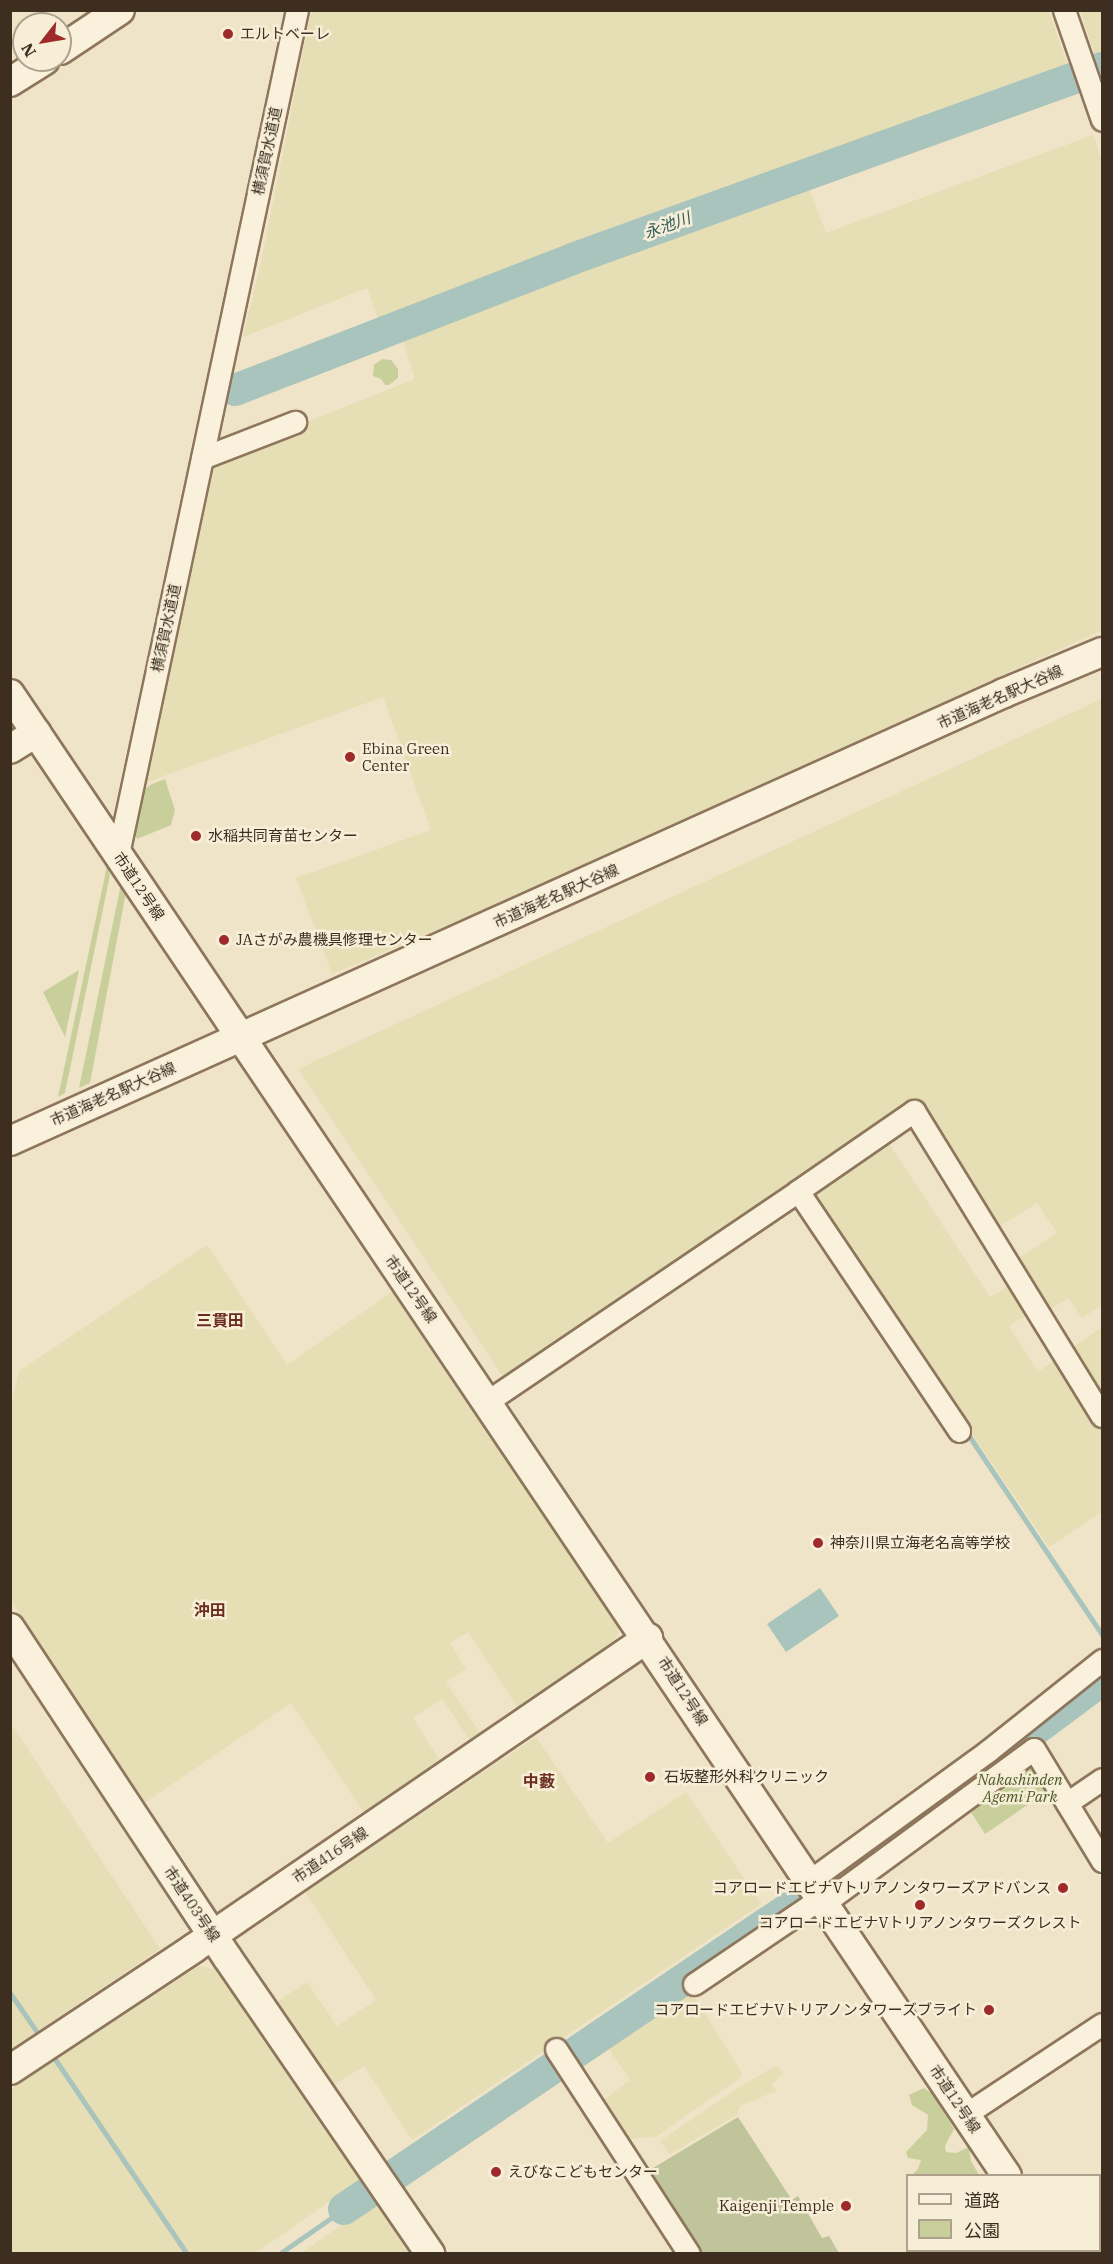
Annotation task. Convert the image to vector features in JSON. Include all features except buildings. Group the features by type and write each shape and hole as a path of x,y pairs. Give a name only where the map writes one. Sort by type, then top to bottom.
{"street":[{"path":"72,42 120,10"},
{"name":"横須賀水道道","path":"118,854 297,10"},
{"path":"1064,10 1102,120"},
{"path":"10,82 26,72"},
{"path":"202,458 295,422"},
{"name":"市道海老名駅大谷線","path":"10,1141 1004,693 1102,652"},
{"name":"市道12号線","path":"10,694 323,1161 648,1638 1006,2174"},
{"path":"10,749 36,733"},
{"path":"488,1401 914,1111 1102,1416"},
{"path":"798,1191 959,1431"},
{"name":"市道403号線","path":"10,1628 380,2184 430,2253"},
{"name":"市道416号線","path":"10,2070 213,1935 648,1638"},
{"path":"694,1984 816,1892 1102,1660"},
{"path":"816,1892 1034,1749 1102,1861"},
{"path":"1067,1803 1102,1779"},
{"path":"966,2114 1102,2024"},
{"path":"560,2056 689,2253"}],"shaded area":[{"path":"311,11 1049,11 1069,70 802,170 826,233 1093,135 1102,161 1102,630 463,919 332,974 296,878 431,830 383,697 147,782 212,459 415,379 395,315 379,321 367,288 243,337 260,267"},
{"path":"1080,11 1102,11 1102,76"},
{"path":"1102,699 1102,1305 1082,1318 1068,1298 1044,1313 1013,1262 1057,1233 1037,1203 983,1237 912,1123 884,1136 990,1297 1013,1284 1030,1313 1009,1326 1038,1372 1102,1327 1102,1512 1049,1547 799,1180 503,1377 298,1069"},
{"path":"207,1245 287,1365 392,1292 619,1627 615,1644 518,1708 468,1632 450,1643 466,1669 446,1682 480,1733 469,1739 442,1699 413,1718 441,1762 364,1813 291,1703 143,1804 11,1600 10,1410 19,1371"},
{"path":"12,1725 160,1949 11,2049 10,1726"},
{"path":"536,1737 608,1843 686,1792 761,1904 412,2140 364,2066 332,2086 277,2002 307,1982 337,2026 376,2000 305,1892"},
{"path":"199,1966 218,1970 360,2180 256,2253 11,2253 11,2089"},
{"path":"690,1990 742,2073 740,2078 657,2136 624,2140 614,2123 618,2118 610,2122 598,2104 630,2080 607,2046"},
{"path":"775,2066 779,2067 783,2074 772,2084 776,2091 740,2106 737,2115 670,2154 660,2141 741,2086"},
{"path":"375,2202 410,2253 301,2253"}],"green space":[{"path":"382,359 391,360 398,369 398,378 389,385 385,385 381,379 373,376 374,365"},
{"path":"165,779 175,810 171,825 137,839 135,833 143,790"},
{"path":"107,866 110,875 65,1093 58,1097"},
{"path":"121,884 126,892 90,1083 79,1088"},
{"path":"79,970 65,1037 43,992"},
{"name":"Nakashinden Agemi Park","path":"1027,1759 1051,1789 985,1834 965,1803"},
{"path":"924,2088 934,2095 954,2129 945,2146 946,2152 956,2153 969,2147 971,2161 978,2174 913,2174 918,2169 921,2160 908,2158 906,2152 927,2130 928,2115 912,2105 909,2095"},
{"path":"738,2117 792,2200 798,2196 822,2238 829,2236 839,2253 699,2253 647,2175 648,2171"}],"water":[{"path":"820,1588 839,1616 786,1652 767,1624"}],"waterway":[{"name":"永池川","path":"235,390 572,259 1102,68"},
{"path":"967,1433 1102,1635"},
{"path":"344,2209 859,1861 1102,1680"},
{"path":"10,1993 37,2032"},
{"path":"55,2059 187,2254"},
{"path":"279,2254 344,2209"}],"place":[{"name":"エルトベーレ","path":"228,34"},
{"name":"Ebina Green Center","path":"350,757"},
{"name":"水稲共同育苗センター","path":"196,836"},
{"name":"JAさがみ農機具修理センター","path":"224,940"},
{"name":"神奈川県立海老名高等学校","path":"818,1543"},
{"name":"石坂整形外科クリニック","path":"650,1777"},
{"name":"コアロードエビナVトリアノンタワーズアドバンス","path":"1063,1888"},
{"name":"コアロードエビナVトリアノンタワーズクレスト","path":"920,1905"},
{"name":"コアロードエビナVトリアノンタワーズブライト","path":"989,2010"},
{"name":"えびなこどもセンター","path":"496,2172"},
{"name":"Kaigenji Temple","path":"846,2206"}],"district":[{"name":"三貫田","path":"220,1320"},
{"name":"沖田","path":"210,1610"},
{"name":"中藪","path":"539,1781"}]}
